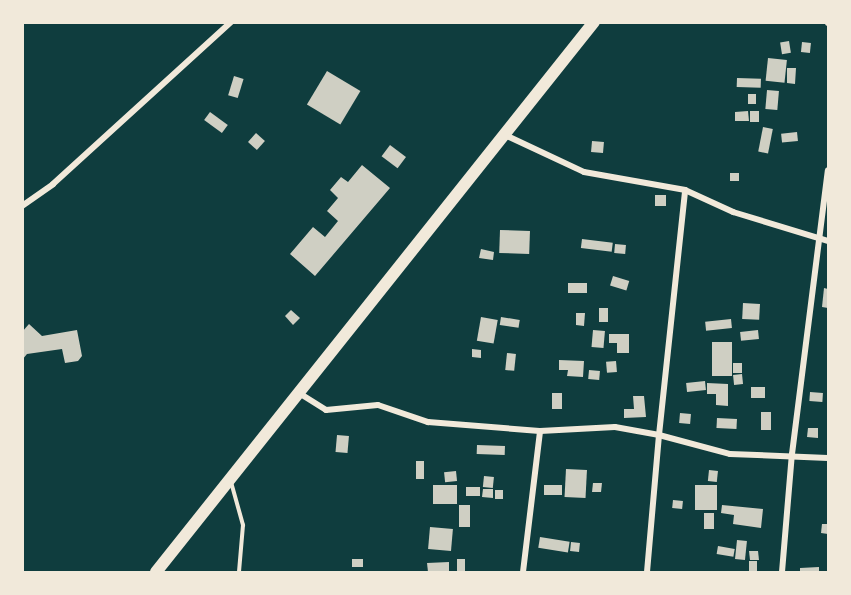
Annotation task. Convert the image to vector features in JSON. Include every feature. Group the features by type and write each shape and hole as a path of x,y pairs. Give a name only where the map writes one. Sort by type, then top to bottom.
{"highway":[{"path":"156,573 594,22"}],"street":[{"path":"22,206 53,184 231,22"},
{"path":"505,135 584,172 686,190 734,212 825,240"},
{"path":"782,573 792,454 825,240 828,170"},
{"path":"647,573 659,435 686,190"},
{"path":"299,393 326,410 378,405 429,422 540,431 615,427 659,435 729,454 792,454 828,458"},
{"path":"523,573 540,431"}],"lane":[{"path":"230,479 243,525 239,573"}],"building":[{"path":"789,41 791,53 782,54 780,42"},
{"path":"802,42 811,43 810,53 801,52"},
{"path":"768,58 787,60 784,83 766,81"},
{"path":"787,68 796,68 795,84 787,83"},
{"path":"327,71 360,91 340,125 307,104"},
{"path":"234,76 244,79 238,98 228,95"},
{"path":"737,78 761,79 761,88 737,87"},
{"path":"767,90 779,91 777,110 765,109"},
{"path":"748,94 756,94 756,104 748,104"},
{"path":"748,111 749,121 735,121 735,112"},
{"path":"750,111 759,111 759,122 750,122"},
{"path":"210,112 228,125 222,133 204,120"},
{"path":"763,127 773,129 768,153 758,152"},
{"path":"797,132 798,141 782,143 781,134"},
{"path":"256,133 265,141 257,150 248,142"},
{"path":"592,141 604,142 603,153 591,152"},
{"path":"390,145 406,157 398,168 382,156"},
{"path":"362,165 390,188 315,276 290,254 313,227 325,237 338,221 327,211 338,198 330,190 341,177 348,182"},
{"path":"730,173 739,173 739,181 730,181"},
{"path":"655,195 666,195 666,206 655,206"},
{"path":"500,230 530,231 529,254 499,253"},
{"path":"582,239 613,243 612,252 581,248"},
{"path":"615,244 626,245 625,254 614,253"},
{"path":"481,249 494,252 493,260 479,258"},
{"path":"613,276 629,281 626,291 610,286"},
{"path":"568,283 587,283 587,293 568,293"},
{"path":"824,288 828,289 828,308 822,307"},
{"path":"743,303 760,304 759,320 742,319"},
{"path":"599,308 608,308 608,322 599,322"},
{"path":"291,310 300,318 293,325 285,316"},
{"path":"576,313 585,313 584,326 576,325"},
{"path":"481,317 498,320 494,344 477,341"},
{"path":"501,317 520,320 519,328 500,325"},
{"path":"731,319 732,328 706,331 705,322"},
{"path":"29,324 42,336 77,330 82,356 78,361 65,363 62,349 27,354 22,360 22,332"},
{"path":"593,330 605,331 603,348 592,347"},
{"path":"758,330 759,339 741,341 740,332"},
{"path":"609,334 629,334 629,353 617,353 617,343 609,343"},
{"path":"712,342 732,342 732,376 712,376"},
{"path":"472,349 481,350 481,358 472,357"},
{"path":"507,353 516,354 514,371 505,370"},
{"path":"559,360 584,361 583,377 567,376 568,370 559,370"},
{"path":"616,361 617,372 607,373 606,362"},
{"path":"733,363 742,363 742,373 733,373"},
{"path":"589,370 600,371 599,380 588,379"},
{"path":"742,374 743,384 734,385 733,375"},
{"path":"705,381 706,390 687,392 686,383"},
{"path":"707,383 728,384 728,406 716,405 716,394 707,394"},
{"path":"751,387 765,387 765,398 751,398"},
{"path":"810,392 823,393 822,402 809,401"},
{"path":"552,393 562,393 562,409 552,409"},
{"path":"633,396 644,396 646,417 624,418 624,409 634,409"},
{"path":"761,412 771,412 771,430 761,430"},
{"path":"680,413 691,414 690,424 679,423"},
{"path":"717,418 737,419 736,429 716,428"},
{"path":"808,428 818,428 818,438 807,437"},
{"path":"337,435 349,436 347,453 336,452"},
{"path":"477,445 505,446 505,455 477,454"},
{"path":"416,461 424,461 424,479 416,479"},
{"path":"566,469 587,470 586,498 565,497"},
{"path":"709,470 718,471 717,482 708,481"},
{"path":"456,471 457,481 445,482 444,472"},
{"path":"484,476 494,477 493,488 483,487"},
{"path":"593,483 602,483 601,492 592,492"},
{"path":"433,485 457,485 457,504 433,504"},
{"path":"544,485 562,485 562,495 544,495"},
{"path":"695,485 717,485 717,510 695,510"},
{"path":"466,487 480,487 480,496 466,496"},
{"path":"483,489 493,489 493,498 482,497"},
{"path":"495,490 503,490 503,499 495,499"},
{"path":"673,500 683,501 682,509 672,508"},
{"path":"459,505 470,505 470,527 459,527"},
{"path":"722,505 763,509 761,528 733,524 734,515 721,513"},
{"path":"704,513 714,513 714,529 704,529"},
{"path":"822,524 828,524 828,534 821,533"},
{"path":"430,527 453,529 451,551 428,549"},
{"path":"540,537 570,542 568,553 538,548"},
{"path":"737,540 747,541 745,560 735,559"},
{"path":"571,542 580,543 579,552 570,551"},
{"path":"718,546 735,549 733,557 717,554"},
{"path":"749,551 758,551 759,560 750,560"},
{"path":"352,559 363,559 363,567 352,567"},
{"path":"457,559 465,559 465,572 457,572"},
{"path":"749,561 757,561 757,572 749,572"},
{"path":"449,562 449,572 428,572 427,563"},
{"path":"819,567 819,572 800,572 800,568"}]}
